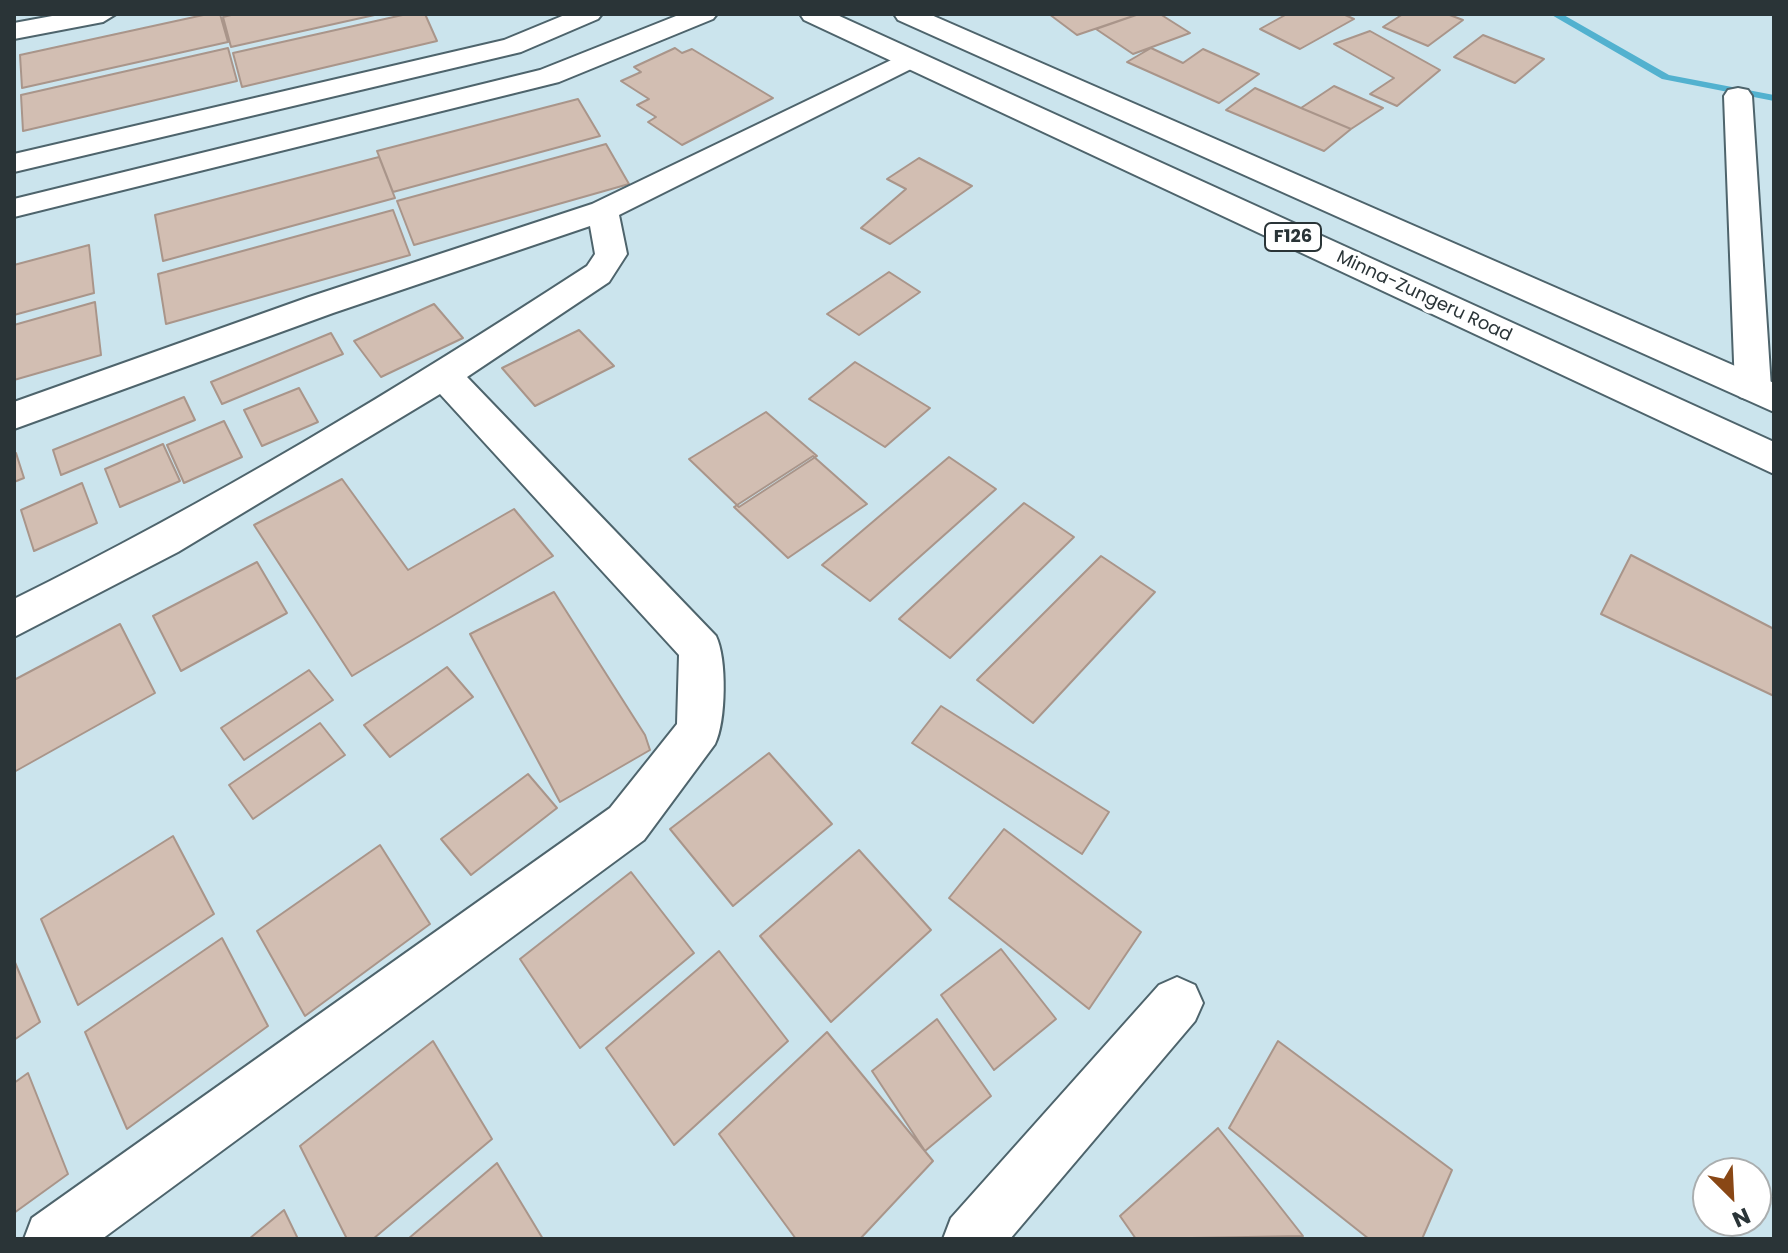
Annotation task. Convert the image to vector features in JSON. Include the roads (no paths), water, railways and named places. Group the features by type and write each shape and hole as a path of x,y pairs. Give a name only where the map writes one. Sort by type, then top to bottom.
{"main road":[{"name":"Minna-Zungeru Road","path":"813,14 1774,459"},
{"name":"F126","path":"907,14 1763,393"}],"street":[{"path":"14,31 103,14"},
{"path":"14,163 512,46 589,14"},
{"path":"14,208 549,76 704,14"},
{"path":"512,46 549,76"},
{"path":"14,416 321,305 603,211 910,59"},
{"path":"1738,96 1763,393"},
{"path":"232,111 245,151"},
{"path":"14,619 91,581 445,376 598,274 611,254 603,211"},
{"path":"53,1239 627,824 699,730 701,649 445,376"},
{"path":"972,1239 1177,1003"}],"waterway":[{"path":"1555,14 1666,77 1774,98"}]}
